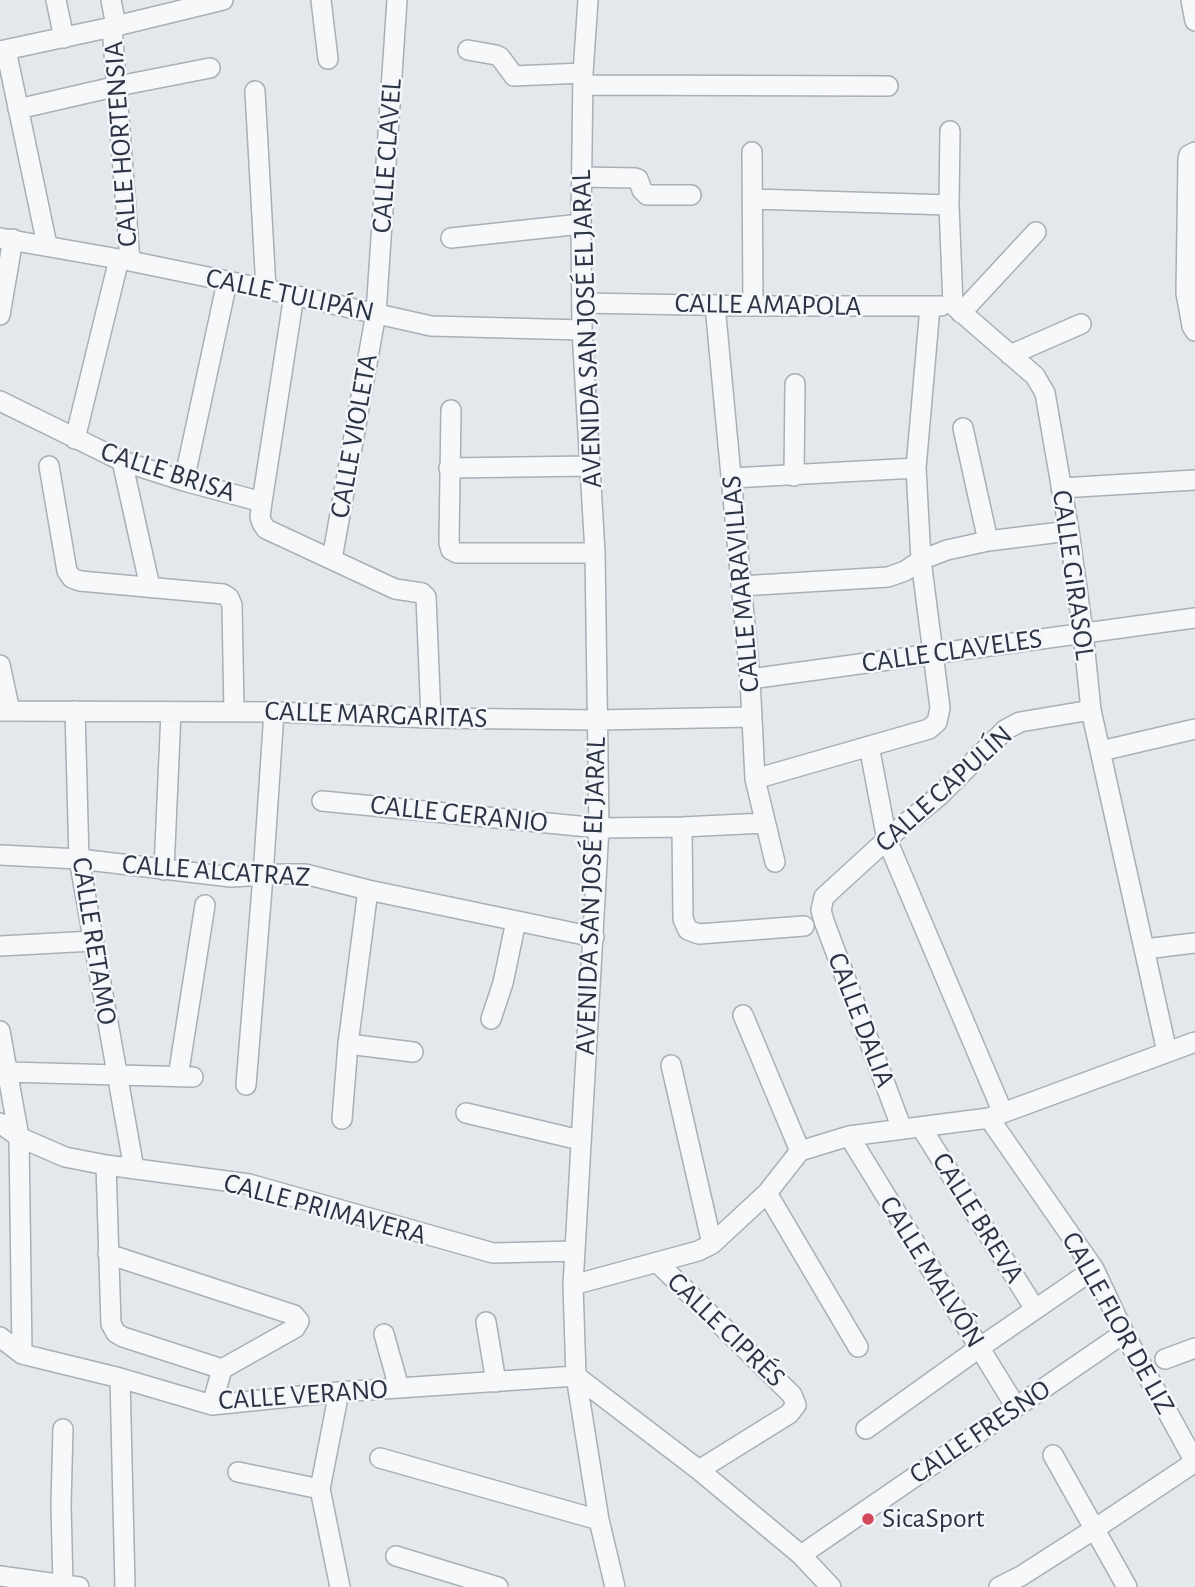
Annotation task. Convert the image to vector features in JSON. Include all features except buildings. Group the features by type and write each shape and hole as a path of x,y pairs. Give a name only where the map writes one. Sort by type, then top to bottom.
{"street":[{"path":"56,0 64,37"},
{"name":"CALLE HORTENSIA","path":"75,439 124,260 118,86 110,0"},
{"path":"47,245 3,51 114,27 162,7 223,0"},
{"path":"321,0 328,59"},
{"name":"CALLE CLAVEL","path":"376,313 397,0"},
{"name":"AVENIDA SAN JOSÉ EL JARAL","path":"588,0 583,79 582,330 595,553 599,828 573,1285 576,1376 599,1520 615,1587"},
{"path":"1191,0 1195,21"},
{"path":"468,50 500,57 514,76 888,86"},
{"path":"18,109 211,68"},
{"path":"255,91 266,289"},
{"path":"950,131 949,205 957,309"},
{"path":"752,152 754,306"},
{"path":"1195,152 1189,155 1188,159 1186,293 1195,331"},
{"path":"582,177 635,178 647,195 691,195"},
{"path":"753,199 949,205"},
{"path":"451,238 581,224"},
{"path":"957,309 1036,232"},
{"path":"0,315 7,239"},
{"name":"CALLE TULIPÁN","path":"7,239 266,289 431,326 582,330"},
{"path":"184,481 227,282"},
{"path":"293,295 261,523 266,529 395,589 422,593 426,597 431,718"},
{"name":"CALLE AMAPOLA","path":"582,303 957,309"},
{"name":"CALLE MARAVILLAS","path":"715,305 750,679 755,779 775,862"},
{"path":"755,779 929,729 937,722 940,708 921,560 916,468 930,307"},
{"name":"CALLE GIRASOL","path":"957,309 1035,376 1045,393 1069,531 1091,710 1167,1052"},
{"name":"CALLE VIOLETA","path":"332,559 376,313"},
{"path":"1010,355 1081,324"},
{"path":"794,476 795,384"},
{"name":"CALLE BRISA","path":"0,401 122,461 262,502"},
{"path":"451,410 451,550 457,553 595,553"},
{"path":"963,428 988,541"},
{"path":"122,461 150,587"},
{"path":"49,466 68,571 72,579 223,594 229,598 232,605 233,712"},
{"path":"449,468 589,466"},
{"path":"732,478 916,468"},
{"path":"1060,488 1195,480"},
{"path":"741,586 888,577 947,550 988,541 1069,531"},
{"name":"CALLE CLAVELES","path":"750,679 1195,618"},
{"path":"0,665 5,711"},
{"name":"CALLE CAPULÍN","path":"821,909 824,897 939,796 1005,730 1020,722 1091,710"},
{"name":"CALLE MARGARITAS","path":"5,711 274,712 431,718 597,720 752,717"},
{"name":"CALLE RETAMO","path":"75,711 79,859 134,1169"},
{"path":"164,870 171,712"},
{"path":"246,1085 274,712"},
{"path":"1101,751 1195,729"},
{"name":"CALLE FLOR DE LIZ","path":"869,746 887,840 996,1115 1094,1269 1124,1333 1195,1462"},
{"name":"CALLE GERANIO","path":"322,801 599,828 765,823"},
{"path":"682,827 683,919 688,930 699,934 804,926"},
{"name":"CALLE ALCATRAZ","path":"0,855 79,859 231,877 305,874 368,890 594,936"},
{"path":"342,1119 348,1044 368,890"},
{"path":"7,1072 186,1077 205,905"},
{"name":"CALLE DALIA","path":"821,909 829,934 911,1128"},
{"path":"491,1019 503,983 516,921"},
{"path":"0,946 93,941"},
{"path":"1145,950 1195,943"},
{"path":"743,1015 800,1151"},
{"path":"0,1031 19,1137 22,1354"},
{"path":"573,1285 658,1263 712,1244 766,1192 800,1151 849,1136 996,1115 1195,1042"},
{"path":"348,1044 413,1052"},
{"path":"670,1065 712,1244"},
{"path":"466,1113 580,1140"},
{"name":"CALLE PRIMAVERA","path":"0,1123 19,1137 65,1157 249,1184 493,1254 575,1251"},
{"name":"CALLE BREVA","path":"911,1128 1035,1309"},
{"name":"CALLE MALVÓN","path":"849,1136 1016,1407"},
{"path":"0,1146 19,1137"},
{"path":"106,1165 111,1324 116,1333 222,1369"},
{"path":"766,1192 858,1347"},
{"path":"108,1254 294,1315 299,1321 295,1328 222,1369 212,1405"},
{"name":"CALLE CIPRÉS","path":"658,1263 792,1395 796,1405 789,1414 699,1470"},
{"path":"866,1429 1094,1269"},
{"path":"486,1322 496,1382"},
{"name":"CALLE FRESNO","path":"801,1555 1124,1333"},
{"path":"384,1334 398,1388"},
{"name":"CALLE VERANO","path":"0,1337 22,1354 120,1378 212,1405 339,1392 576,1376"},
{"path":"1165,1359 1195,1348"},
{"path":"576,1376 699,1470 801,1555 831,1587"},
{"path":"120,1378 125,1587"},
{"path":"339,1392 320,1489 340,1587"},
{"path":"7,1580 71,1586 61,1505 63,1429"},
{"path":"1053,1455 1127,1587"},
{"path":"380,1458 599,1520"},
{"path":"999,1587 1021,1576 1195,1462"},
{"path":"238,1472 320,1489"},
{"path":"396,1556 498,1587"}],"place":[{"name":"SicaSport","path":"868,1519"}]}
